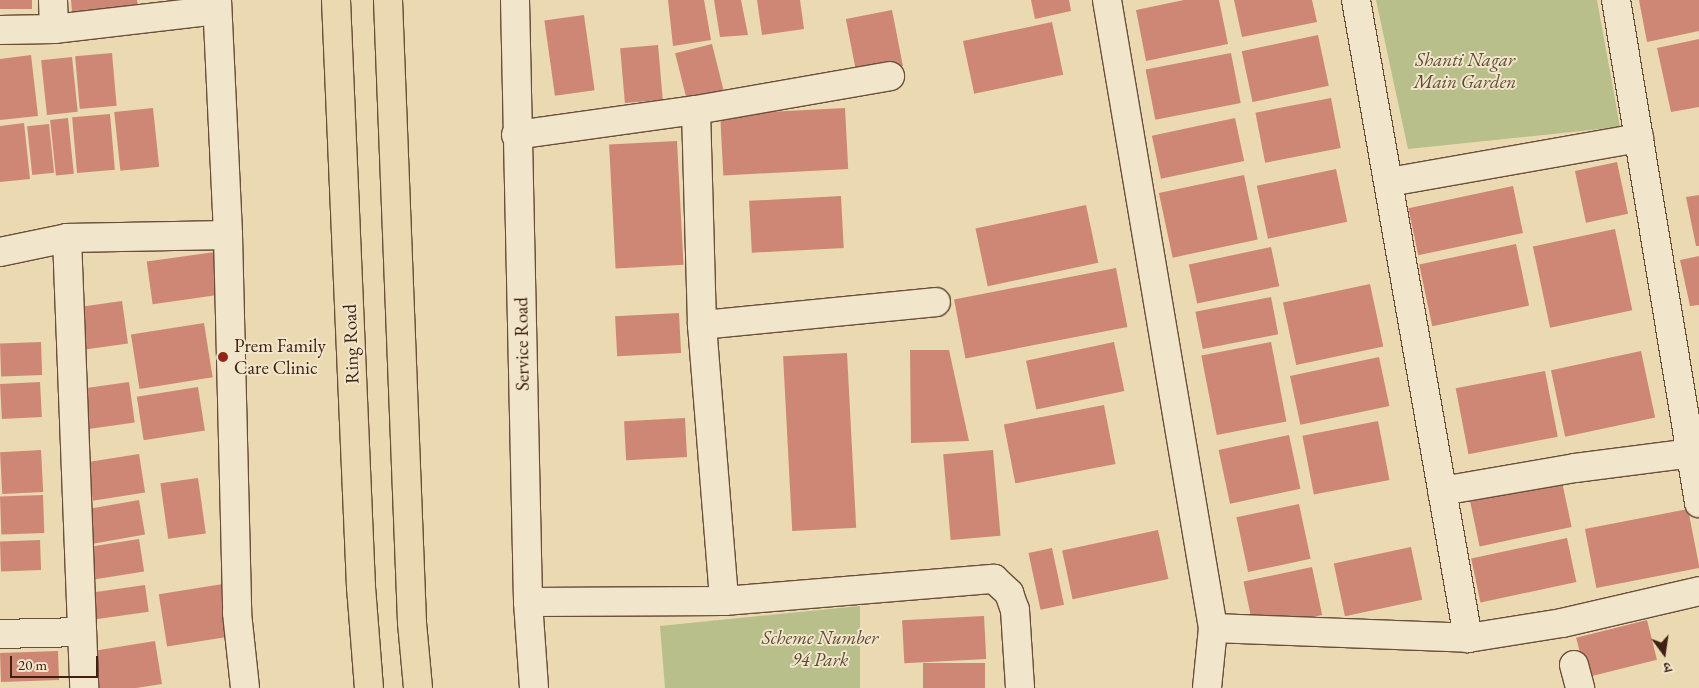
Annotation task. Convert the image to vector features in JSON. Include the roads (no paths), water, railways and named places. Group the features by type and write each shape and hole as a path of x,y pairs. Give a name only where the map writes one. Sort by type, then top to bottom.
{"main road":[{"name":"Ring Road","path":"336,0 361,587 369,688"},
{"path":"388,0 412,624 418,688"}],"street":[{"path":"53,0 54,29"},
{"name":"Service Road","path":"515,0 516,135 528,602 534,688"},
{"path":"1107,0 1213,628 1207,688"},
{"path":"1356,0 1468,638"},
{"path":"1616,0 1699,503"},
{"path":"0,30 54,29 217,5 228,235 237,613 245,688"},
{"path":"516,135 696,110 890,76"},
{"path":"696,110 702,325 724,601"},
{"path":"1389,182 1639,138"},
{"path":"0,252 67,238 228,235"},
{"path":"67,238 84,688"},
{"path":"702,325 936,302"},
{"path":"1442,491 1575,468 1692,453"},
{"path":"528,602 724,601 994,579 1009,593 1015,610 1020,688"},
{"path":"1213,628 1468,638 1562,623 1699,591"},
{"path":"0,634 81,632"}],"place":[{"name":"Prem Family Care Clinic","path":"223,357"}],"park label":[{"name":"Shanti Nagar Main Garden","path":"1465,71"},
{"name":"Scheme Number 94 Park","path":"820,649"}]}
